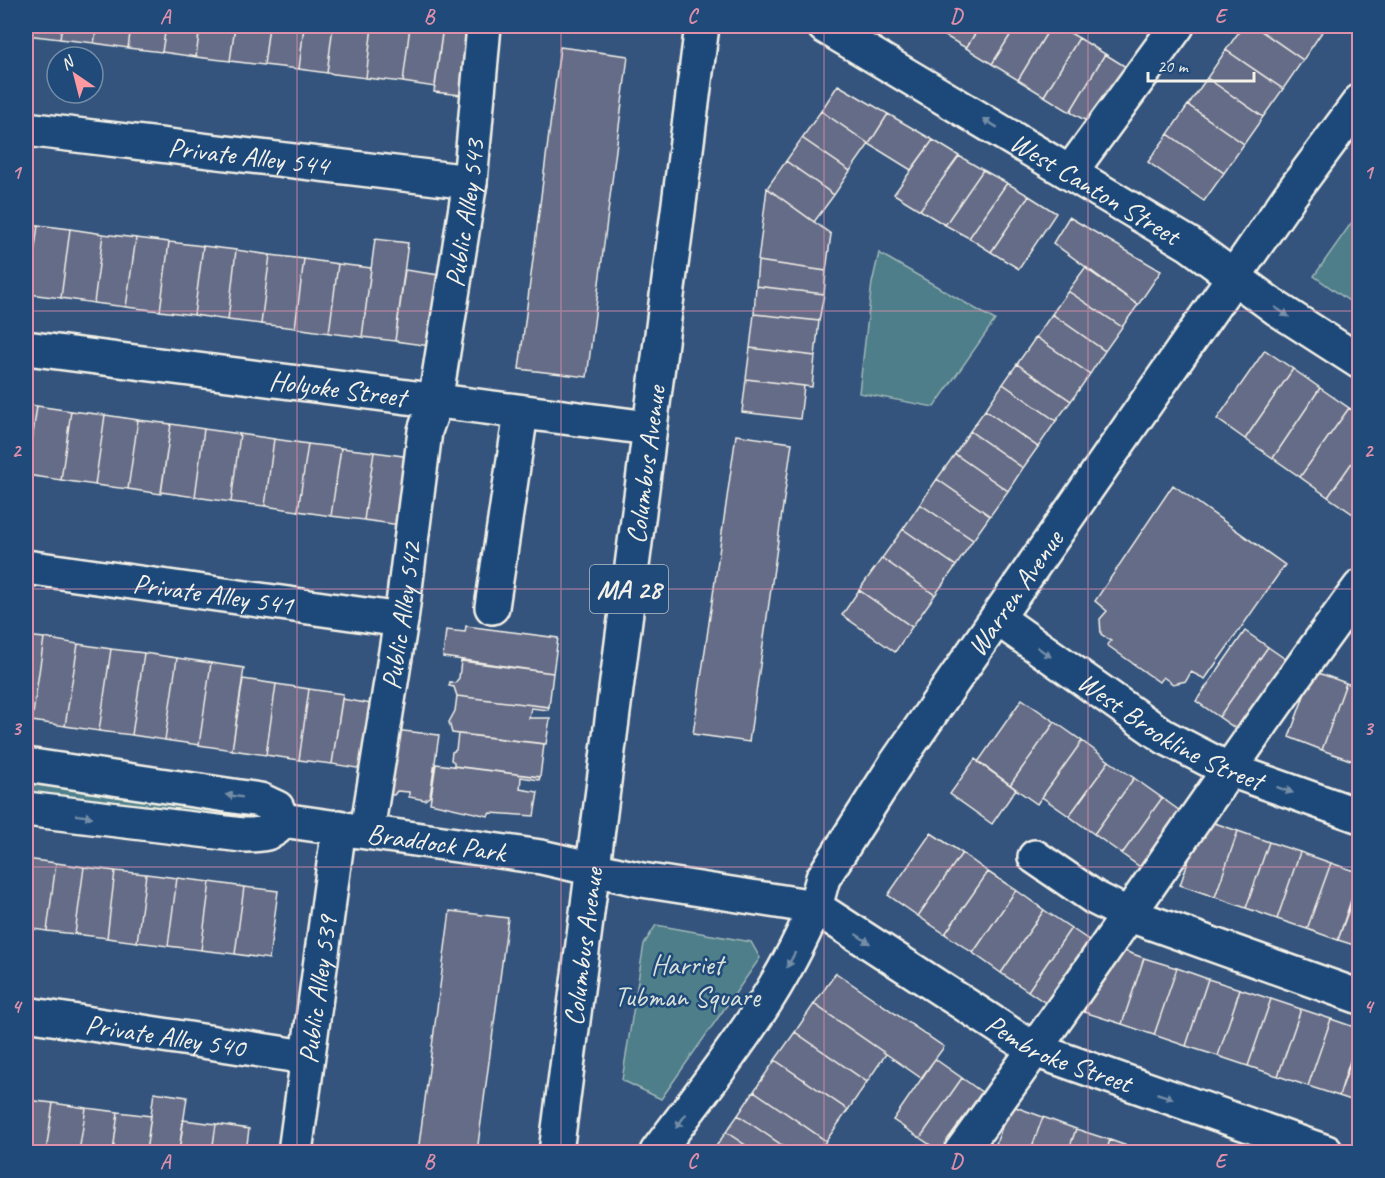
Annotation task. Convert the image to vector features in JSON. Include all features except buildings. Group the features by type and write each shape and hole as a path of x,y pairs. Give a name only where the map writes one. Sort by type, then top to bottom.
{"street":[{"name":"Public Alley 543","path":"435,402 470,182 484,26"},
{"name":"Columbus Avenue","path":"556,1152 591,866 702,26"},
{"name":"West Canton Street","path":"824,26 1071,171 1190,244 1276,308 1359,362"},
{"path":"1071,171 1177,26"},
{"name":"Warren Avenue","path":"657,1152 772,995 798,947 823,878 834,858 997,618 1359,101"},
{"name":"Private Alley 544","path":"26,129 470,182"},
{"name":"Holyoke Street","path":"26,348 650,428"},
{"name":"Public Alley 542","path":"353,829 401,620 425,431 435,402"},
{"path":"492,607 520,413"},
{"name":"Private Alley 541","path":"26,567 401,620"},
{"path":"961,1152 1035,1050 1127,914 1178,845 1227,769 1357,596"},
{"name":"West Brookline Street","path":"997,618 1165,737 1227,769 1359,816"},
{"path":"26,765 260,800 277,808 282,820 276,830 242,835 26,809"},
{"name":"Braddock Park","path":"282,820 591,866"},
{"name":"Public Alley 539","path":"295,1152 306,1057 353,829"},
{"path":"1035,857 1095,898 1127,914 1359,997"},
{"path":"591,866 642,880 814,907"},
{"name":"Pembroke Street","path":"814,907 1035,1050 1326,1152"},
{"name":"Private Alley 540","path":"26,1014 306,1057"}],"green space":[{"path":"1359,212 1359,308 1314,276"},
{"path":"879,253 995,320 934,407 859,393 872,283"},
{"path":"26,779 263,812 264,821 26,801"},
{"name":"Harriet Tubman Square","path":"656,925 751,942 760,958 661,1099 622,1080 644,944"}]}
